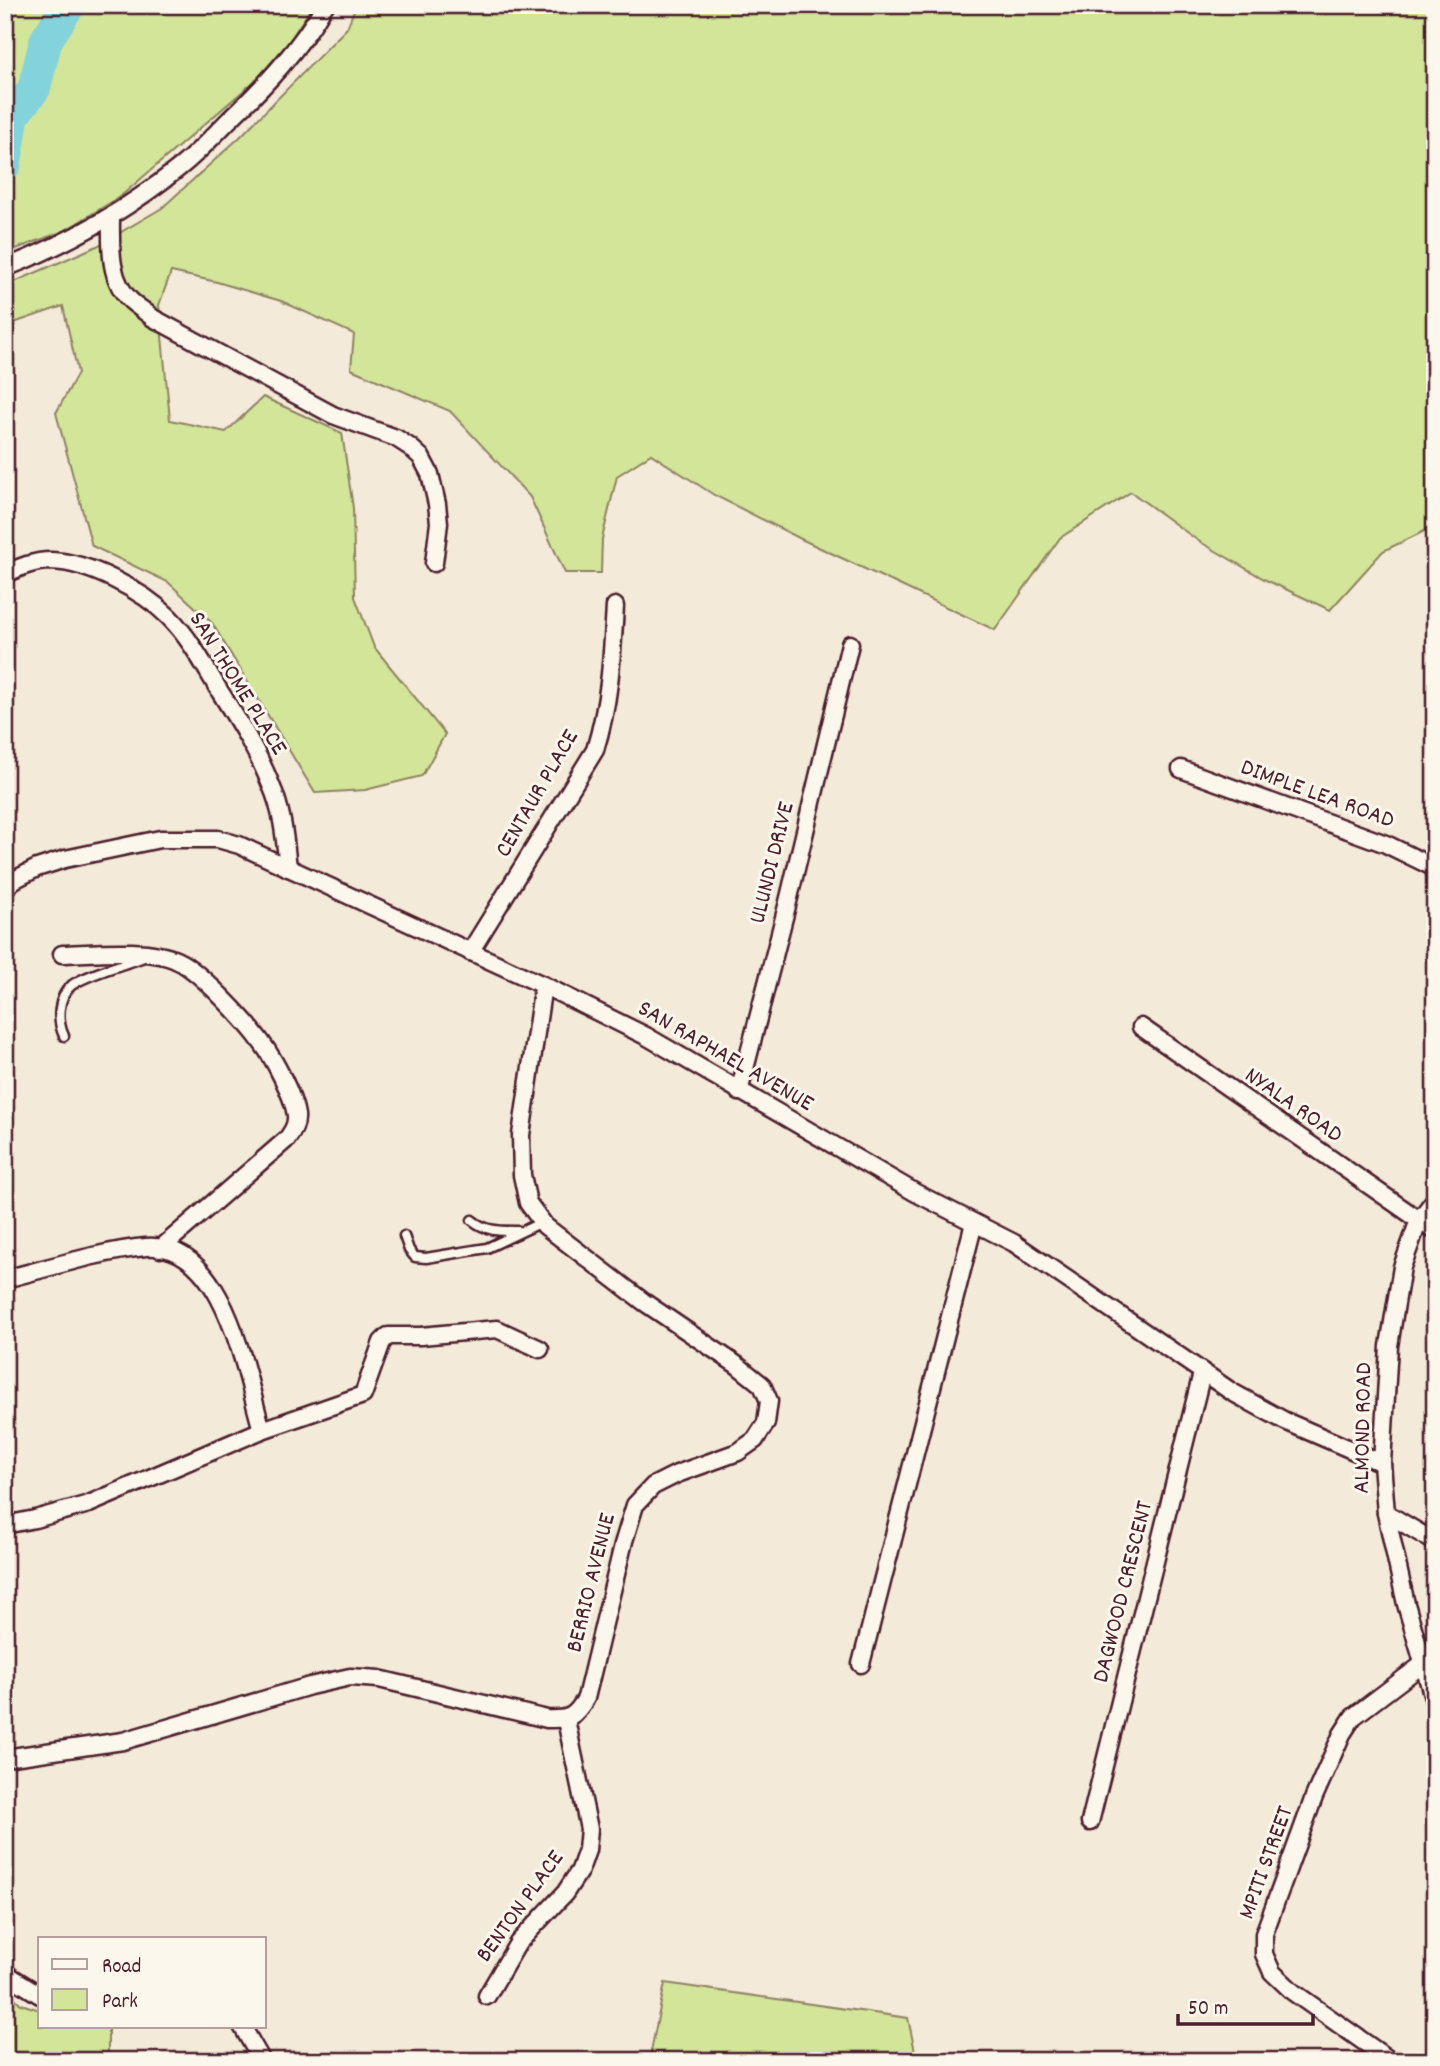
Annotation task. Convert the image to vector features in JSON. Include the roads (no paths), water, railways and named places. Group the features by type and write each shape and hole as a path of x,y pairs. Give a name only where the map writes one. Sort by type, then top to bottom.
{"street":[{"path":"5,268 80,235 181,166 272,79 309,33 326,5"},
{"path":"111,216 112,263 129,300 153,318 333,415 396,438 421,457 430,474 437,504 439,523 434,563"},
{"name":"SAN THOME PLACE","path":"5,574 30,563 51,561 75,565 109,578 146,598 170,618 200,659 250,742 272,786 282,819 288,868"},
{"name":"CENTAUR PLACE","path":"470,952 595,750 605,718 611,681 615,606"},
{"name":"ULUNDI DRIVE","path":"739,1092 788,902 849,644"},
{"name":"DIMPLE LEA ROAD","path":"1181,769 1386,844 1435,868"},
{"name":"SAN RAPHAEL AVENUE","path":"5,888 37,868 65,859 160,839 218,839 239,845 544,985 646,1035 739,1092 916,1193 1014,1243 1202,1373 1285,1421 1382,1463"},
{"path":"62,954 150,954 177,960 199,974 262,1043 283,1080 296,1117 294,1128 287,1139 160,1249"},
{"name":"BERRIO AVENUE","path":"544,985 521,1135 522,1175 528,1203 542,1222 644,1302 762,1385 769,1401 766,1423 755,1440 738,1452 677,1474 653,1486 635,1505 586,1698 580,1710 566,1720"},
{"name":"NYALA ROAD","path":"1141,1027 1435,1231"},
{"name":"ALMOND ROAD","path":"1435,1199 1419,1220 1402,1267 1389,1346 1382,1463 1386,1513 1406,1604 1435,1704"},
{"path":"861,1664 974,1223"},
{"path":"5,1279 148,1247 176,1251 198,1266 216,1290 235,1337 262,1430"},
{"path":"5,1525 89,1504 262,1430 363,1395 382,1342 388,1336 421,1336 497,1329 540,1349"},
{"name":"DAGWOOD CRESCENT","path":"1090,1822 1202,1373"},
{"path":"1386,1513 1435,1542"},
{"name":"MPITI STREET","path":"1391,2061 1293,1992 1272,1972 1264,1954 1264,1934 1314,1797 1342,1734 1353,1717 1423,1664"},
{"path":"5,1758 123,1741 350,1677 379,1679 547,1719 566,1720"},
{"name":"BENTON PLACE","path":"487,1996 519,1943 565,1893 580,1870 587,1850 589,1829 566,1720"},
{"path":"5,1973 38,1994"},
{"path":"243,2028 262,2061"}],"lane":[{"path":"64,1036 58,1015 63,997 71,986 150,954"},
{"path":"472,1220 480,1227 493,1231 524,1231"},
{"path":"404,1236 409,1250 415,1256 426,1258 487,1248 542,1222"}],"waterway":[{"path":"5,164 13,115 34,89 46,40 69,5"}]}
